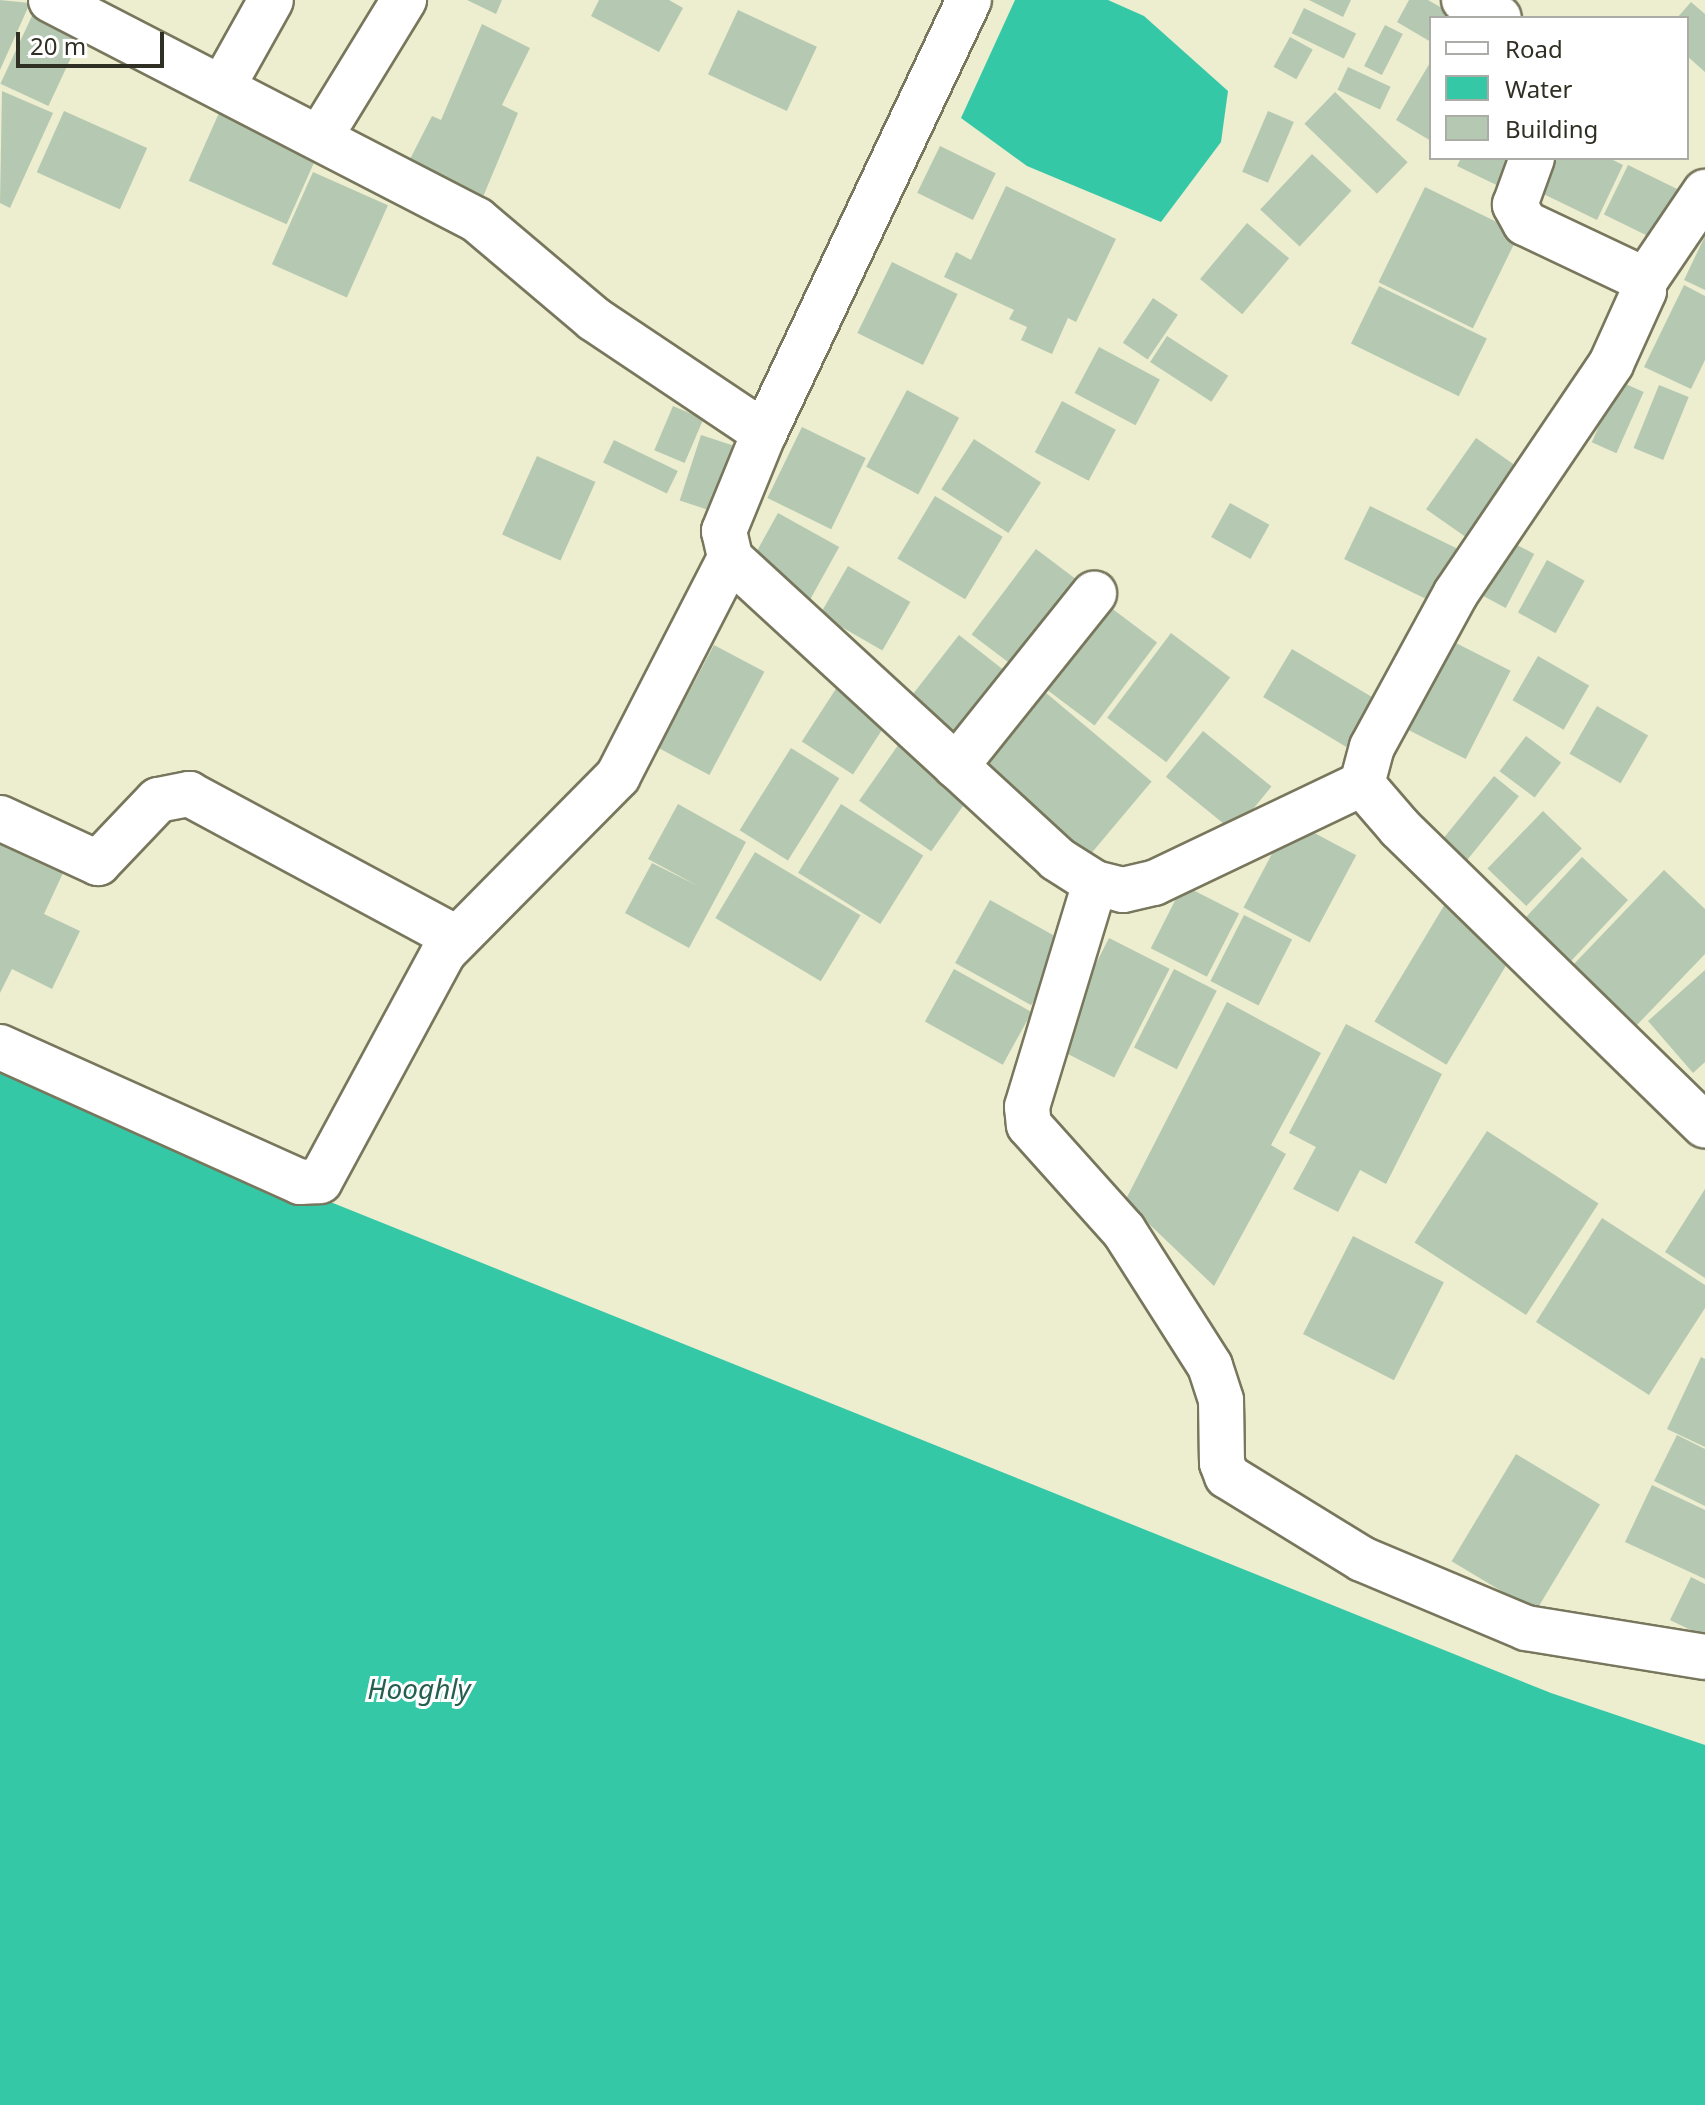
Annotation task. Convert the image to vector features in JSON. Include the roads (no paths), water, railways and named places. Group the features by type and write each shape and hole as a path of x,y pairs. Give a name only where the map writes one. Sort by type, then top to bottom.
{"street":[{"path":"51,0 223,86 494,231 594,319 764,433"},
{"path":"223,86 271,0"},
{"path":"320,137 404,0"},
{"path":"969,0 764,433 724,531 730,558 1057,859 1095,883 1123,890 1154,883 1362,784 1372,747 1456,593 1611,364 1644,282 1705,192"},
{"path":"1464,0 1495,16"},
{"path":"1517,16 1529,0"},
{"path":"1531,160 1515,205 1525,223 1644,282"},
{"path":"0,1047 313,1183 326,1174 455,937 605,795 730,558"},
{"path":"956,766 1094,594"},
{"path":"1362,784 1411,839 1705,1126"},
{"path":"0,818 98,863 158,800 189,794 455,937"},
{"path":"1095,883 1027,1107 1029,1125 1124,1231 1210,1366 1221,1400 1222,1463 1227,1476 1362,1559 1526,1628 1705,1657"}],"water":[{"path":"1015,0 1108,0 1144,16 1228,91 1221,142 1161,222 1027,166 961,118"},
{"name":"Hooghly","path":"0,1069 1551,1693 1705,1745 1705,2105 0,2105"}]}
